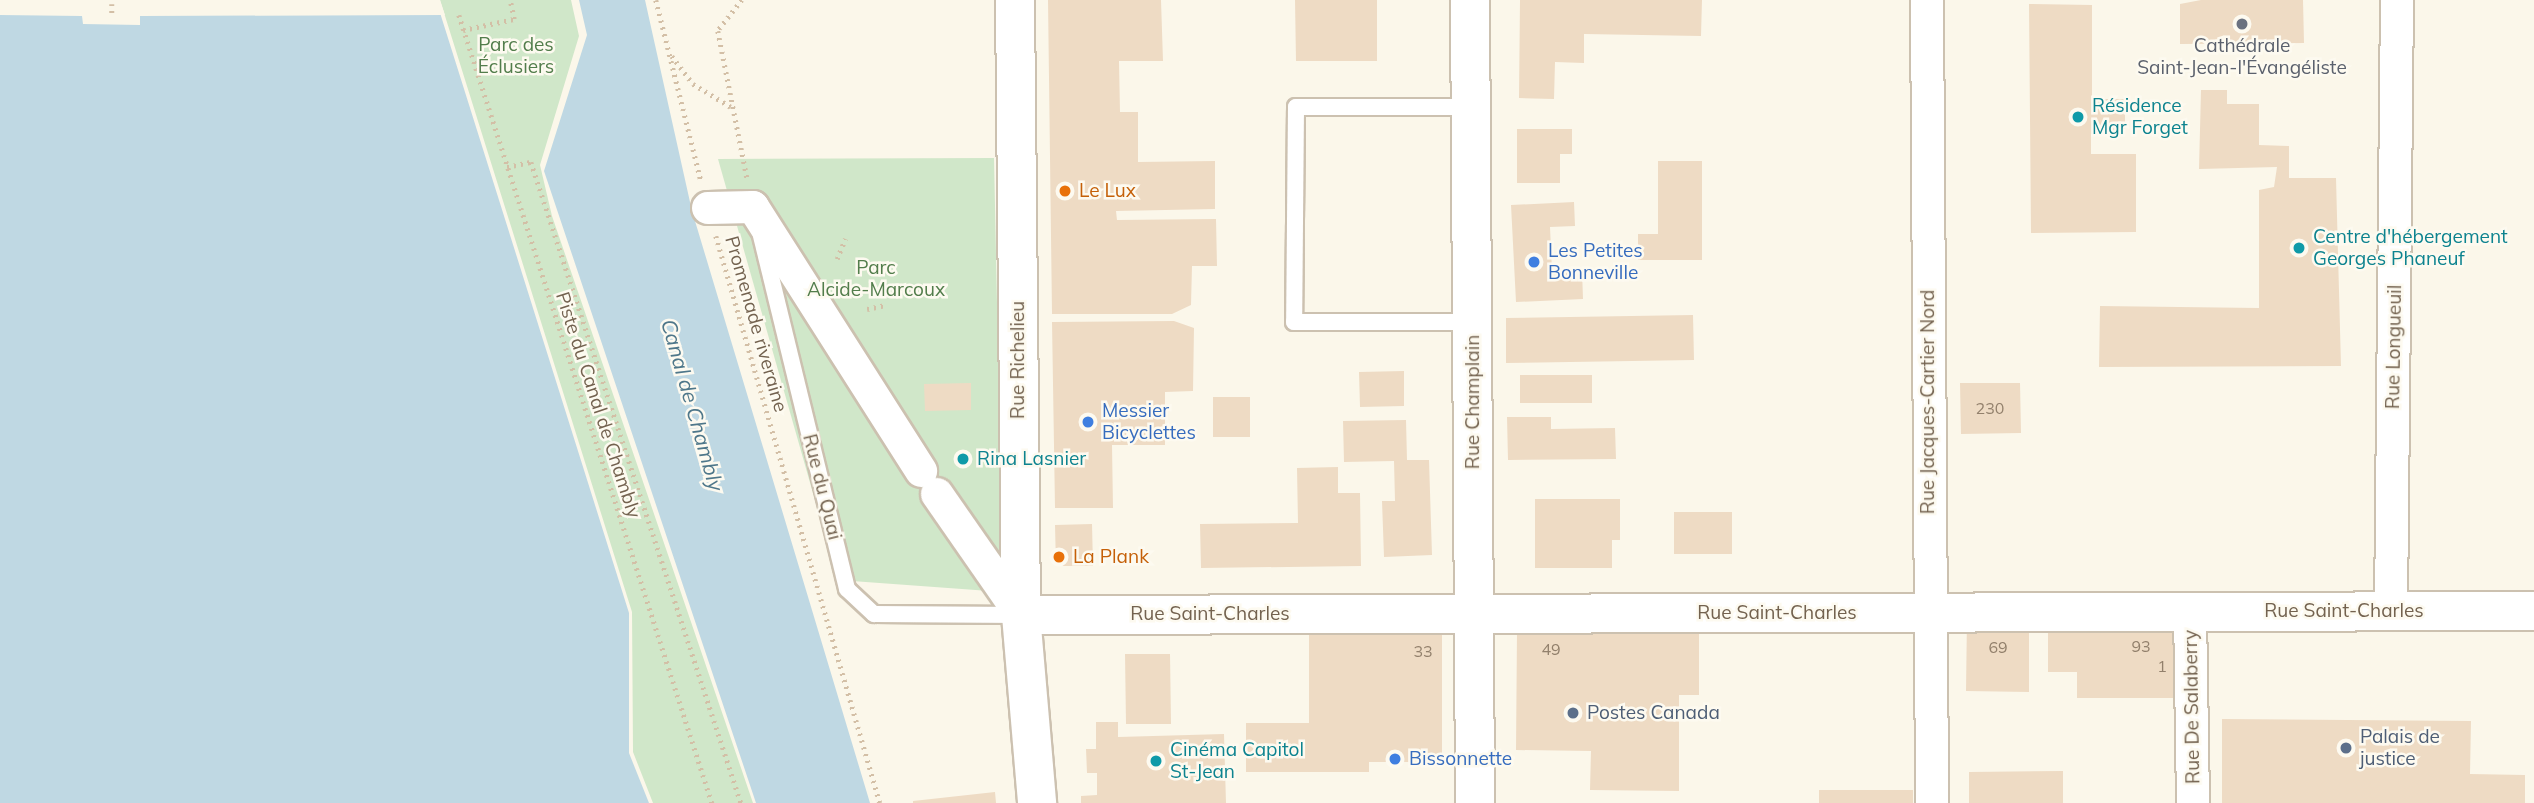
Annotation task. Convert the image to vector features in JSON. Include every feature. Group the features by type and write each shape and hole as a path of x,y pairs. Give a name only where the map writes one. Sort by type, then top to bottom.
{"street":[{"name":"Rue Richelieu","path":"1016,0 1020,615 1037,803"},
{"name":"Rue Champlain","path":"1470,0 1475,803"},
{"name":"Rue Jacques-Cartier Nord","path":"1927,0 1932,803"},
{"name":"Rue Longueuil","path":"2391,611 2397,0"},
{"path":"708,208 753,207 929,482 1020,615"},
{"name":"Rue De Salaberry","path":"2190,611 2193,803"},
{"name":"Rue Saint-Charles","path":"1020,615 2534,611"}],"lane":[{"path":"1471,107 1296,107 1294,322 1472,322"},
{"name":"Rue du Quai","path":"753,207 847,589 874,614 1020,615"}],"path":[{"path":"463,30 514,19 510,0"},
{"name":"Promenade riveraine","path":"656,0 708,208 880,803"},
{"path":"742,0 718,32 753,207"},
{"path":"111,4 111,16"},
{"name":"Piste du Canal de Chambly","path":"459,15 712,803"},
{"path":"669,53 692,85 731,107"},
{"path":"507,167 531,162 741,803"},
{"path":"837,258 845,239"},
{"path":"867,309 886,305"}],"green space":[{"name":"Parc des Éclusiers","path":"440,0 571,0 579,36 540,165 552,216 753,803 653,803 633,752 632,612"},
{"name":"Parc Alcide-Marcoux","path":"994,158 1003,592 852,581 832,560 718,159"}],"water":[{"path":"0,0 436,0 629,613 629,753 649,803 0,803"},
{"name":"Canal de Chambly","path":"579,0 645,0 692,211 870,803 756,803 544,171 587,35"}],"pier":[{"path":"0,0 440,0 445,15 140,16 140,25 83,24 82,16 0,15"}],"building":[{"path":"1048,0 1161,0 1163,61 1119,61 1120,112 1138,112 1138,162 1215,161 1215,209 1116,211 1117,220 1216,219 1217,266 1192,266 1191,305 1172,314 1052,314"},
{"path":"1295,0 1377,0 1377,61 1296,61"},
{"path":"1520,0 1702,0 1701,36 1584,34 1584,63 1555,62 1554,99 1519,98"},
{"name":"Cathédrale Saint-Jean-l'Évangéliste","path":"2201,0 2303,0 2304,43 2180,44 2180,4"},
{"name":"Résidence Mgr Forget","path":"2029,4 2092,5 2092,99 2125,99 2125,134 2091,134 2091,154 2136,154 2136,232 2031,233"},
{"name":"Centre d'hébergement Georges Phaneuf","path":"2201,90 2227,90 2227,104 2259,104 2259,145 2289,146 2289,178 2336,178 2341,366 2099,367 2100,306 2259,308 2259,190 2274,187 2277,167 2199,169"},
{"path":"1517,129 1572,129 1572,154 1560,154 1560,183 1517,183"},
{"path":"1658,161 1702,161 1702,260 1638,260 1638,234 1658,234"},
{"path":"1574,202 1575,226 1550,227 1552,271 1582,270 1583,299 1516,302 1511,205"},
{"path":"1693,315 1694,360 1506,363 1506,318"},
{"path":"1174,321 1194,328 1193,391 1165,392 1165,445 1112,445 1113,508 1055,508 1052,322"},
{"path":"1404,371 1404,406 1360,407 1359,372"},
{"path":"1520,375 1592,375 1592,403 1520,403"},
{"path":"971,383 971,410 925,411 924,384"},
{"path":"1960,383 2020,383 2021,433 1961,434"},
{"path":"1213,397 1250,397 1250,437 1213,437"},
{"path":"1507,417 1551,417 1551,429 1615,428 1616,459 1508,460"},
{"path":"1406,420 1407,460 1429,460 1432,555 1384,557 1382,501 1395,501 1394,461 1344,462 1343,421"},
{"path":"1338,467 1338,493 1360,493 1361,566 1201,568 1200,524 1298,523 1297,468"},
{"path":"1535,499 1620,499 1620,540 1612,540 1612,568 1535,568"},
{"path":"1674,512 1732,512 1732,554 1674,554"},
{"path":"1092,524 1093,566 1056,566 1055,525"},
{"path":"1967,617 2029,618 2029,692 1966,691"},
{"path":"2048,618 2174,618 2174,698 2077,698 2077,672 2048,672"},
{"path":"1309,629 1442,629 1442,762 1369,762 1369,772 1246,772 1246,723 1309,723"},
{"path":"1517,631 1699,632 1699,695 1679,695 1679,791 1590,790 1591,751 1516,750"},
{"path":"1125,654 1170,654 1171,724 1126,724"},
{"name":"Palais de justice","path":"2222,719 2471,721 2470,774 2525,775 2525,803 2222,803"},
{"name":"Cinéma Capitol St-Jean","path":"1096,722 1118,722 1118,737 1224,734 1226,803 1081,803 1081,796 1097,795 1097,773 1087,773 1086,749 1096,749"},
{"path":"2063,771 2063,803 1969,803 1969,772"},
{"path":"1819,790 1913,790 1913,803 1819,803"},
{"path":"995,792 996,803 913,803 913,801"}],"place":[{"name":"Cathédrale Saint-Jean-l'Évangéliste","path":"2242,24"},
{"name":"Résidence Mgr Forget","path":"2078,117"},
{"name":"Le Lux","path":"1065,191"},
{"name":"Centre d'hébergement Georges Phaneuf","path":"2299,248"},
{"name":"Les Petites Bonneville","path":"1534,262"},
{"name":"Messier Bicyclettes","path":"1088,422"},
{"name":"Rina Lasnier","path":"963,459"},
{"name":"La Plank","path":"1059,557"},
{"name":"Postes Canada","path":"1573,713"},
{"name":"Palais de justice","path":"2346,748"},
{"name":"Bissonnette","path":"1395,759"},
{"name":"Cinéma Capitol St-Jean","path":"1156,761"}]}
